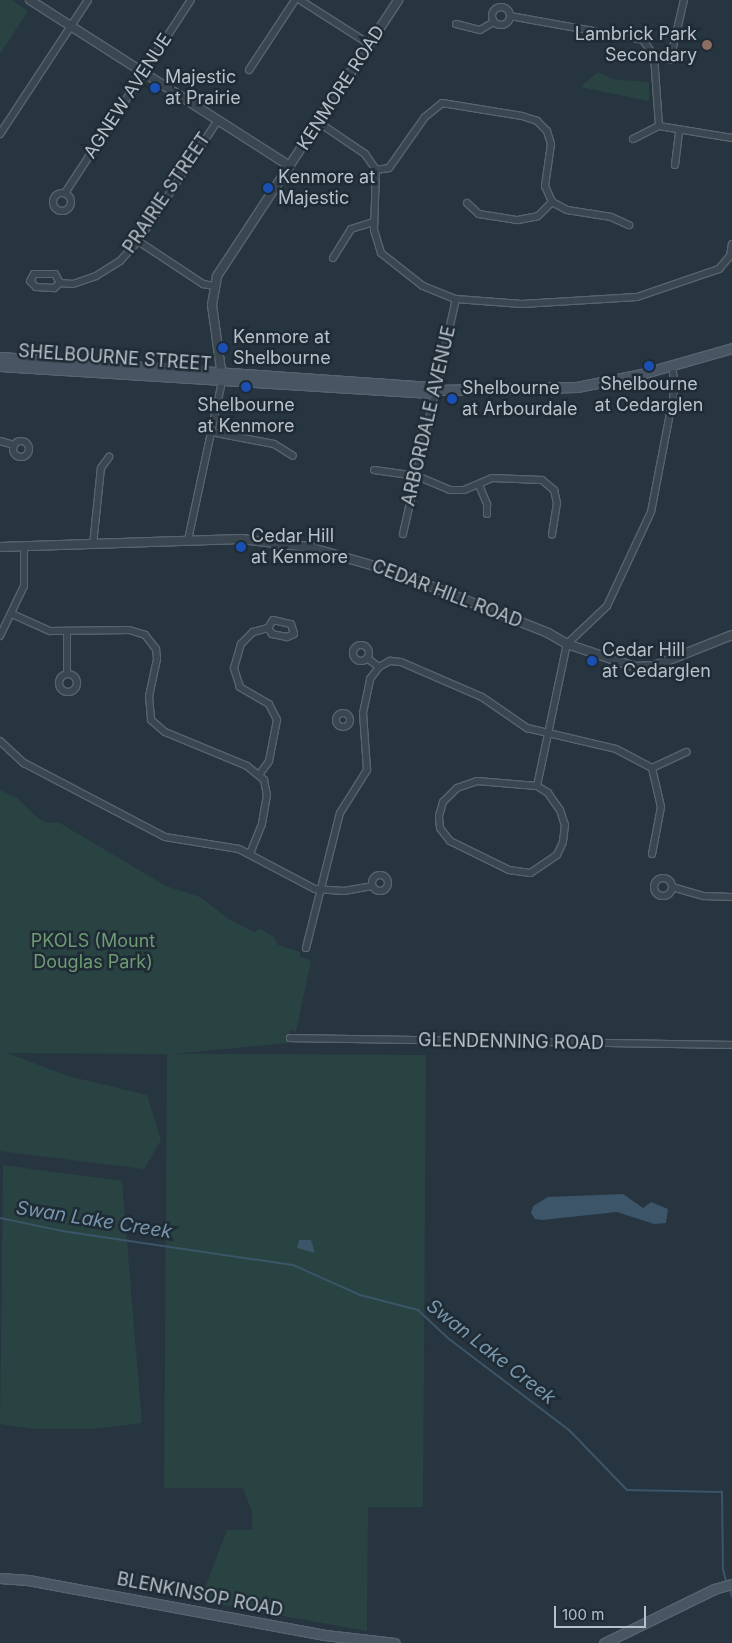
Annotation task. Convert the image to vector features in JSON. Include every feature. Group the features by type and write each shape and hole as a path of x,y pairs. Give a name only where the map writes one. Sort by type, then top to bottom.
{"main road":[{"name":"SHELBOURNE STREET","path":"0,366 432,387 437,390 578,387 672,365 732,348"},
{"name":"SHELBOURNE STREET","path":"0,357 222,377"},
{"name":"BLENKINSOP ROAD","path":"0,1578 28,1580 325,1635 394,1643"},
{"path":"604,1643 714,1589 732,1584"}],"street":[{"path":"30,0 290,166"},
{"path":"0,134 88,0"},
{"name":"AGNEW AVENUE","path":"65,193 191,0"},
{"path":"248,70 295,0"},
{"path":"300,0 370,44"},
{"name":"KENMORE ROAD","path":"214,286 398,0"},
{"path":"670,60 684,0"},
{"path":"494,22 492,14 497,8 505,9 510,16 643,40 654,56 658,126"},
{"path":"456,24 480,30 494,22 504,25 510,16"},
{"path":"376,170 385,170 396,160 432,108 442,103 522,116 537,121 547,131 551,144 545,186 552,202 567,210 611,216 629,225"},
{"name":"PRAIRIE STREET","path":"60,283 73,284 107,271 138,241 218,120"},
{"path":"318,122 365,154 376,170 374,222 376,243 388,261 423,286 456,299 522,304 637,297 719,269 730,256 732,244"},
{"path":"633,140 658,126 679,132 732,138"},
{"path":"675,165 679,132"},
{"path":"467,203 479,214 518,220 538,216 552,202"},
{"path":"333,258 351,229 374,222"},
{"path":"138,241 203,284 214,286 213,316 222,377 188,540"},
{"name":"ARBORDALE AVENUE","path":"403,534 456,299"},
{"path":"537,786 567,644 607,606 651,512 675,387 672,365"},
{"path":"211,432 274,444 293,456"},
{"path":"0,441 14,445"},
{"path":"93,545 101,468 109,457"},
{"path":"374,470 386,469 417,476 450,490 479,485 492,478 542,480 554,490 557,502 552,535"},
{"path":"479,485 487,504 487,514"},
{"name":"CEDAR HILL ROAD","path":"0,547 188,540 275,541 340,556 395,572 548,632 567,644 623,664 645,668 732,635"},
{"path":"0,636 24,586 24,546"},
{"path":"12,614 43,630 128,630 145,635 156,650 157,659 149,696 151,720 165,732 247,766 259,775 267,786 267,795 258,836 250,854"},
{"path":"259,775 269,761 277,720 269,704 240,687 234,668 240,644 252,632 268,628"},
{"path":"67,631 68,674"},
{"path":"367,658 378,667"},
{"path":"306,948 340,813 367,770 363,720 370,679 378,667 390,661 401,662 482,697 527,728 616,749 652,768 661,807 652,854"},
{"path":"350,721 363,720"},
{"path":"0,741 24,763 165,837 193,844 225,845 250,854 315,889 344,891 372,886"},
{"path":"652,768 686,752"},
{"path":"477,781 537,786 548,793 560,810 565,826 563,842 557,855 530,874 509,870 450,841 440,828 443,802 456,788 477,781"},
{"path":"672,887 704,896 732,897"},
{"name":"GLENDENNING ROAD","path":"290,1038 732,1045"}],"green space":[{"path":"0,0 12,0 28,11 0,54"},
{"path":"598,72 612,79 649,82 649,101 580,87"},
{"name":"PKOLS (Mount Douglas Park)","path":"0,790 17,798 39,819 47,823 58,822 166,886 200,897 227,918 254,932 260,929 274,937 278,945 300,952 300,956 311,961 296,1031 290,1030 288,1043 173,1054 426,1055 423,1507 368,1507 367,1631 200,1601 227,1530 252,1530 252,1512 243,1488 164,1488 167,1054 7,1053 68,1076 147,1095 161,1140 144,1169 0,1151"},
{"path":"3,1165 122,1181 142,1423 95,1429 33,1429 0,1424"}],"water":[{"path":"623,1194 643,1208 651,1202 668,1209 666,1223 654,1224 617,1212 542,1220 535,1219 531,1213 533,1206 548,1197"},
{"path":"299,1240 311,1240 315,1253 297,1248"}],"waterway":[{"name":"Swan Lake Creek","path":"0,1218 62,1231 293,1265 360,1295 418,1310 449,1339 570,1431 627,1490 722,1492 723,1569 726,1581"},
{"name":"Swan Lake Creek","path":"729,1588 732,1596"}],"place":[{"name":"Lambrick Park Secondary","path":"707,45"},
{"name":"Majestic at Prairie","path":"155,88"},
{"name":"Kenmore at Majestic","path":"268,188"},
{"name":"Kenmore at Shelbourne","path":"223,348"},
{"name":"Shelbourne at Cedarglen","path":"649,366"},
{"name":"Shelbourne at Kenmore","path":"246,387"},
{"name":"Shelbourne at Arbourdale","path":"452,399"},
{"name":"Cedar Hill at Kenmore","path":"241,547"},
{"name":"Cedar Hill at Cedarglen","path":"592,661"}]}
